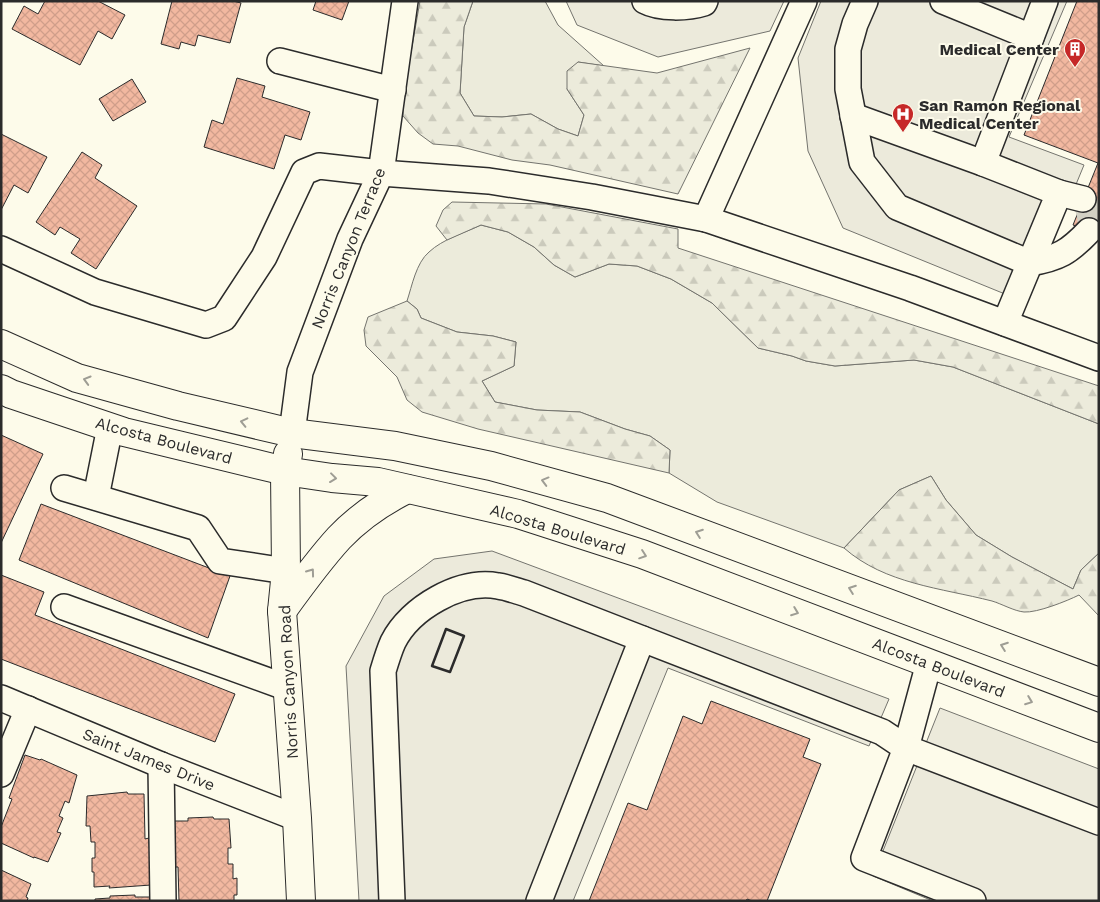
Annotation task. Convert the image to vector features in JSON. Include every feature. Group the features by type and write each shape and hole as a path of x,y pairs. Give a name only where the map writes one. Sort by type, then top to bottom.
{"main road":[{"path":"1,344 77,378 178,406 292,433 395,446 491,466 606,498 1099,682"},
{"name":"Alcosta Boulevard","path":"1,389 124,432 285,470 332,478 378,482 518,514 642,554 1099,728"},
{"name":"Norris Canyon Road","path":"292,433 285,470 286,571 282,611 301,901"},
{"path":"282,611 340,536 386,500 407,489"}],"street":[{"name":"Norris Canyon Terrace","path":"292,433 300,372 350,240 381,173 405,1"},
{"path":"645,1 652,5 692,7 705,1"},
{"path":"706,219 804,1"},
{"path":"865,1 855,24 848,49 848,89 862,162 897,207 1030,263 1048,260 1073,248 1089,231"},
{"path":"943,1 1031,37"},
{"path":"984,163 1045,1"},
{"path":"280,61 393,90"},
{"path":"853,116 984,163 1059,193 1083,199"},
{"path":"1,249 95,292 206,325 224,318 264,257 304,172 319,166 381,173 489,181 592,197 706,219 910,288 1099,358"},
{"path":"1005,323 1059,193"},
{"path":"96,497 110,427"},
{"path":"64,488 198,528 220,561 286,571"},
{"path":"392,901 382,671 393,641 413,615 438,597 467,587 497,586 524,593 882,732 906,748 1099,822"},
{"path":"64,607 288,688"},
{"path":"539,901 642,639"},
{"path":"929,663 906,748 864,858 973,901"},
{"name":"Saint James Drive","path":"1,698 161,765 297,818"},
{"path":"1,774 28,710"},
{"path":"161,765 163,901"}],"green space":[{"path":"420,1 473,1 464,27 460,93 474,116 502,117 531,114 558,129 578,136 584,115 567,89 567,71 578,62 657,73 750,48 678,194 550,165 512,160 458,146 433,144 418,133 403,116 403,98"},
{"path":"473,1 545,1 558,25 604,66 578,62 567,89 584,115 578,136 558,129 531,114 502,117 474,116 460,93 464,27"},
{"path":"452,202 546,204 678,229 678,248 1099,386 1099,424 953,367 914,360 835,366 806,361 758,348 712,303 671,279 637,266 609,264 575,277 554,265 534,247 508,232 481,225 447,240 436,226 443,210"},
{"path":"481,225 508,232 534,247 554,265 575,277 609,264 637,266 671,279 712,303 758,348 806,361 835,366 914,360 953,367 1099,424 1099,553 1081,570 1073,589 1012,557 976,535 946,500 931,476 899,490 844,548 717,502 669,473 670,450 650,436 580,412 537,410 495,402 482,381 514,366 516,342 493,336 457,332 421,318 417,309 407,301 418,268 429,252 447,240"},
{"path":"407,301 417,309 421,318 457,332 493,336 516,342 514,366 482,381 495,402 537,410 580,412 650,436 670,450 669,473 478,429 422,412 407,400 397,377 366,346 364,330 368,317"},
{"path":"931,476 946,500 976,535 1012,557 1073,589 1081,570 1099,553 1099,616 1079,595 1044,609 1024,612 992,601 914,583 877,570 844,548 899,490"}],"shaded area":[{"path":"566,1 784,1 770,31 658,57 577,25"},
{"path":"821,1 1067,1 1009,137 1084,165 1027,303 843,228 808,151 798,58"},
{"path":"492,551 889,699 869,746 668,668 573,901 359,901 346,666 384,596 434,559"},
{"path":"940,708 1099,769 1099,901 933,901 873,876"}],"building":[{"path":"45,1 98,1 125,15 112,39 98,31 80,65 12,29 24,6 38,14"},
{"path":"172,1 233,1 241,3 230,43 198,35 195,46 181,42 179,49 161,44"},
{"path":"316,1 349,1 342,20 313,10"},
{"name":"Medical Center","path":"1077,1 1099,1 1099,235 1073,225 1098,163 1024,135"},
{"path":"237,78 265,86 262,97 310,112 301,140 285,135 274,169 204,147 212,120 223,124"},
{"path":"132,79 146,102 113,121 99,99"},
{"path":"1,134 47,157 28,193 14,185 1,210"},
{"path":"82,152 102,165 95,178 137,206 96,269 71,253 80,239 60,227 55,235 36,222"},
{"path":"1,435 43,454 1,543"},
{"path":"41,504 230,576 208,638 19,560"},
{"path":"1,575 44,592 35,615 235,694 215,742 1,659"},
{"path":"711,701 810,739 803,757 821,764 767,901 747,899 746,901 589,901 628,803 647,810 683,716 702,724"},
{"path":"25,755 41,759 77,775 69,803 65,801 59,816 63,818 57,832 61,833 48,862 34,858 1,843 1,827 12,799 9,798"},
{"path":"127,792 128,794 144,794 145,839 149,838 151,885 109,888 110,886 94,887 92,858 95,858 95,842 91,842 90,826 86,826 87,796"},
{"path":"213,817 214,819 229,819 231,848 228,848 228,864 233,864 233,879 237,878 237,895 234,895 234,901 179,901 178,867 174,867 173,821"},
{"path":"1,870 31,884 26,897 28,898 27,901 1,901"},
{"path":"135,895 135,897 151,897 151,901 95,901 95,899 110,898 110,896"}],"tunnel":[{"path":"1083,199 1089,215 1089,231"}],"wall":[{"path":"446,629 464,636 450,672 432,666 446,629"}],"place":[{"name":"Medical Center","path":"1075,68"},
{"name":"San Ramon Regional Medical Center","path":"903,133"}]}
